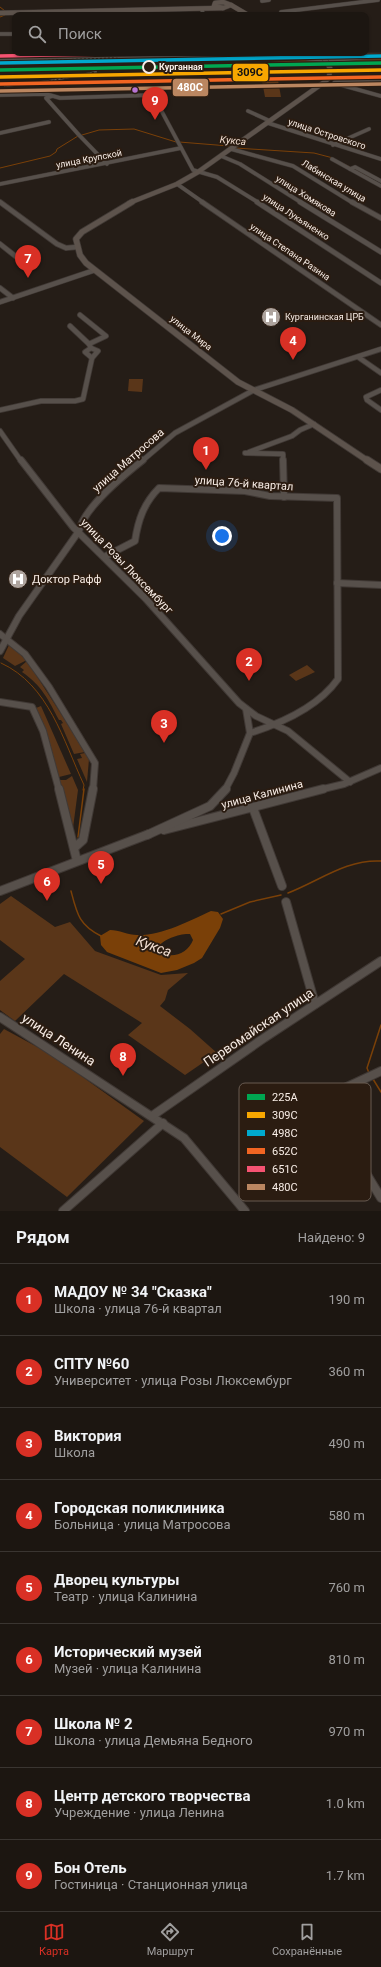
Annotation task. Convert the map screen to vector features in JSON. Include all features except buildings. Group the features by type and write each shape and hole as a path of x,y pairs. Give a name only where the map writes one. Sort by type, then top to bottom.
{"main road":[{"path":"216,2 216,7 242,11"},
{"path":"194,9 216,2 228,2 242,11"},
{"path":"224,8 228,2"},
{"path":"151,12 224,8"},
{"path":"369,56 379,55"},
{"path":"305,56 307,58 320,60 367,56"},
{"path":"77,247 76,239 82,232 117,209 138,198 177,184 198,172 323,83 328,78 330,68 324,58 321,56"},
{"name":"улица Мира","path":"77,247 86,262 95,270 238,382 314,424 381,469"}],"street":[{"path":"262,1 269,0"},
{"path":"342,0 346,4"},
{"path":"281,12 378,0"},
{"path":"0,34 12,34"},
{"path":"369,55 379,55"},
{"path":"0,59 84,56"},
{"path":"381,82 337,81 334,83 381,96"},
{"path":"0,95 46,94 52,96"},
{"path":"106,164 46,98 52,96 153,95 191,167 198,172"},
{"name":"улица Островского","path":"248,111 269,122 333,145 381,159"},
{"path":"0,133 48,122"},
{"path":"333,145 369,129"},
{"name":"улица Крупской","path":"0,184 181,148"},
{"name":"Лабинская улица","path":"232,148 293,166 324,186 381,218"},
{"name":"улица Хомякова","path":"221,156 240,164 381,252"},
{"path":"332,159 381,181"},
{"path":"191,167 206,166"},
{"path":"191,167 191,176"},
{"path":"352,168 381,186"},
{"name":"улица Лукьяненко","path":"198,172 217,177 232,184 381,283"},
{"name":"улица Степана Разина","path":"177,184 381,325"},
{"path":"0,202 57,244 66,248 77,247"},
{"path":"0,244 19,259"},
{"path":"0,302 95,270"},
{"path":"0,288 12,298"},
{"path":"80,315 106,336 90,346"},
{"path":"0,410 41,401 75,401 83,398 92,358 98,351 90,346 70,326"},
{"name":"улица Матросова","path":"0,651 3,636 19,616 79,531 80,526 97,500 167,438 254,390 381,349"},
{"path":"358,357 381,373"},
{"path":"381,390 366,398 381,410"},
{"path":"284,496 283,454 245,453 292,436 300,430 314,424"},
{"name":"улица Розы Люксембург","path":"0,431 27,469 73,527 79,531 146,599 246,709 288,731 350,782"},
{"name":"улица 76-й квартал","path":"104,557 135,541 140,513 151,496 159,488 245,491 270,496 337,498 338,679 334,686 323,696 274,725"},
{"path":"337,583 381,585"},
{"path":"3,636 25,654 49,687 94,763 95,778 83,840 74,848"},
{"path":"0,702 32,708 43,731 77,861"},
{"path":"246,709 249,719 250,734 274,725"},
{"name":"улица Калинина","path":"0,891 147,835 210,806 227,790 250,734"},
{"name":"улица Калинина","path":"147,835 350,782 379,770"},
{"path":"253,808 282,886"},
{"path":"286,902 315,1004"},
{"name":"Первомайская улица","path":"152,1116 214,1072 381,961"},
{"name":"улица Ленина","path":"1,1019 184,1138 245,1211"},
{"path":"355,1083 374,1074"},
{"path":"63,1211 163,1123"},
{"path":"371,1182 381,1198"}],"shaded area":[{"path":"381,57 381,61 329,61"},
{"path":"305,60 319,62 268,62"},
{"path":"278,80 281,97 265,97 262,81"},
{"path":"129,379 143,379 142,392 128,391"},
{"path":"9,645 27,660 15,666 3,658"},
{"path":"27,661 85,752 74,754 61,724 63,723 59,720 48,699 35,682 22,672 24,670 20,667"},
{"path":"307,665 315,672 296,681 289,675"},
{"path":"41,706 71,774 59,777 36,708"},
{"path":"85,753 89,759 87,782 77,759 82,758 80,754"},
{"path":"72,776 78,790 73,828 59,780 66,780"},
{"path":"11,896 55,927 70,922 95,951 161,975 188,973 168,990 165,1000 160,1006 190,1029 217,1053 185,1075 128,1035 142,1023 64,974 15,1021 0,1010 0,981 25,959 0,940 0,904"},
{"path":"4,1029 52,1055 144,1121 67,1197 0,1147 0,1034"}],"water":[{"path":"211,911 218,912 223,919 220,928 202,958 177,970 161,973 107,952 101,945 100,936 110,930 134,935 146,935 175,927","holes":["190,934 193,940 187,949 178,954 168,955 159,951 158,947 160,944 177,936"]}],"waterway":[{"name":"Кукса","path":"0,7 5,11"},
{"name":"Кукса","path":"0,17 5,15"},
{"name":"Кукса","path":"82,135 99,130 134,129 176,142"},
{"name":"Кукса","path":"0,168 50,156 56,152 57,149 78,136"},
{"name":"Кукса","path":"179,142 229,146"},
{"name":"Кукса","path":"235,148 314,153 333,158"},
{"name":"Кукса","path":"342,163 350,167"},
{"name":"Кукса","path":"355,169 370,177"},
{"name":"Кукса","path":"1,663 17,673 31,685 43,699 61,732 84,785 83,790"},
{"name":"Кукса","path":"78,837 84,789"},
{"name":"Кукса","path":"288,893 356,863 381,861"},
{"name":"Кукса","path":"71,891 77,912 83,923 101,936"},
{"name":"Кукса","path":"221,914 250,902 281,895"},
{"name":"Кукса","path":"369,1073 367,1068 381,1025"},
{"name":"Кукса","path":"373,1079 381,1092"}],"railway":[{"path":"0,62 112,58 162,61"},
{"path":"0,69 381,62"},
{"path":"5,86 49,81 96,72"}],"transit line":[{"name":"651С","path":"0,56 12,56"},
{"name":"498С","path":"0,63 381,56"},
{"name":"225А","path":"0,70 381,63"},
{"name":"309С","path":"0,77 381,70"},
{"name":"652С","path":"0,84 381,77"},
{"name":"480С","path":"0,91 381,84"}],"place":[{"name":"Курганная","path":"149,67"},
{"name":"Бон Отель","path":"155,120"},
{"name":"Школа № 2","path":"28,278"},
{"name":"Курганинская ЦРБ","path":"271,317"},
{"name":"Городская поликлиника","path":"293,360"},
{"name":"МАДОУ № 34 \"Сказка\"","path":"206,470"},
{"name":"Доктор Рафф","path":"18,579"},
{"name":"СПТУ №60","path":"249,681"},
{"name":"Виктория","path":"164,743"},
{"name":"Дворец культуры","path":"101,884"},
{"name":"Исторический музей","path":"47,901"},
{"name":"Центр детского творчества","path":"123,1076"}]}
